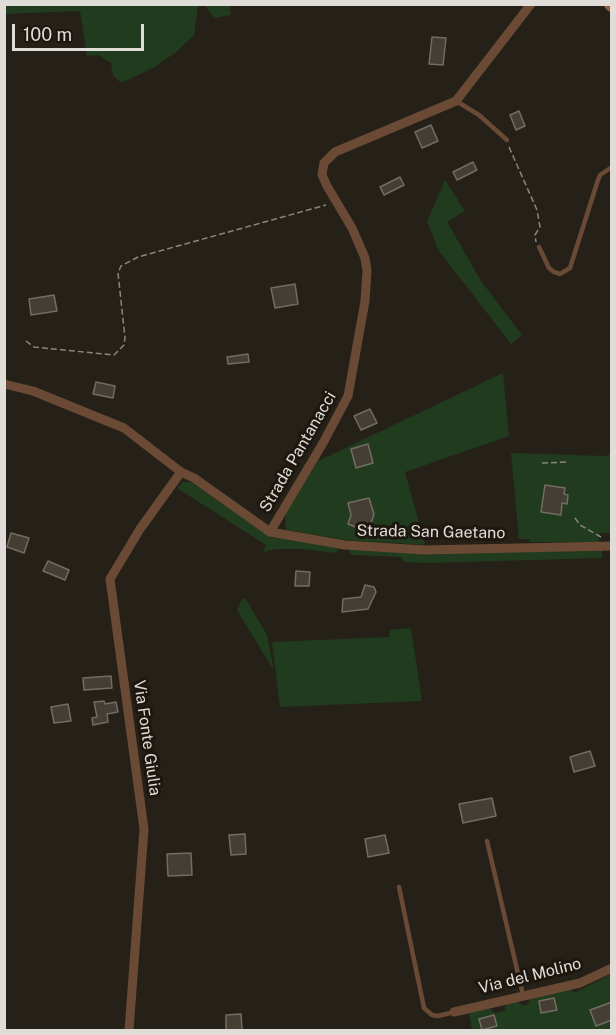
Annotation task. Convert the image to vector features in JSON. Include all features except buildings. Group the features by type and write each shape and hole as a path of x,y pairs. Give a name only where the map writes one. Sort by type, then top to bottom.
{"street":[{"name":"Strada Pantanacci","path":"270,532 342,409 352,381 365,301 367,271 365,258 322,175 324,163 335,152 456,101 531,4"},
{"name":"Strada San Gaetano","path":"4,384 33,391 124,428 181,472 194,478 270,532 345,545 424,550 608,542"},
{"name":"Via Fonte Giulia","path":"129,1030 144,829 110,579 140,530 181,472"},
{"name":"Via del Molino","path":"454,1012 580,983 612,968"}],"lane":[{"path":"456,101 479,115 507,140"},
{"path":"539,247 549,268 554,272 560,274 570,268 600,175 612,167"},
{"path":"487,841 523,995"},
{"path":"399,887 424,1008 432,1015 454,1012"}],"path":[{"path":"507,140 537,210 540,226 535,235 539,247"},
{"path":"26,341 34,347 114,355 124,345 125,338 118,273 121,266 138,257 335,202"},
{"path":"542,463 567,462"},
{"path":"575,518 580,525 608,542"}],"green space":[{"path":"4,5 198,5 194,35 175,53 153,68 121,83 113,75 111,63 98,55 87,56 80,11 5,14"},
{"path":"205,5 229,5 231,15 214,18"},
{"path":"445,180 465,211 447,222 481,281 522,335 511,344 439,251 427,222"},
{"path":"503,373 509,436 405,472 425,545 346,540 286,530 285,514 318,461"},
{"path":"511,453 606,456 611,454 611,538 609,533 600,533 598,542 530,542 529,539 519,539"},
{"path":"183,482 191,482 270,537 338,547 337,553 302,549 276,549 263,552 266,545 177,488"},
{"path":"350,548 602,550 602,558 427,563 405,562 400,557 353,555 350,553"},
{"path":"245,598 267,635 274,671 237,610 242,599"},
{"path":"411,628 422,701 280,707 272,642 390,637 389,630"},
{"path":"611,974 611,1002 590,1011 596,1026 611,1020 611,1030 472,1030 469,1013 490,1008 495,1014 505,1010 506,1004 517,1001 525,1006 530,1002 529,998 571,989 574,993"}]}
